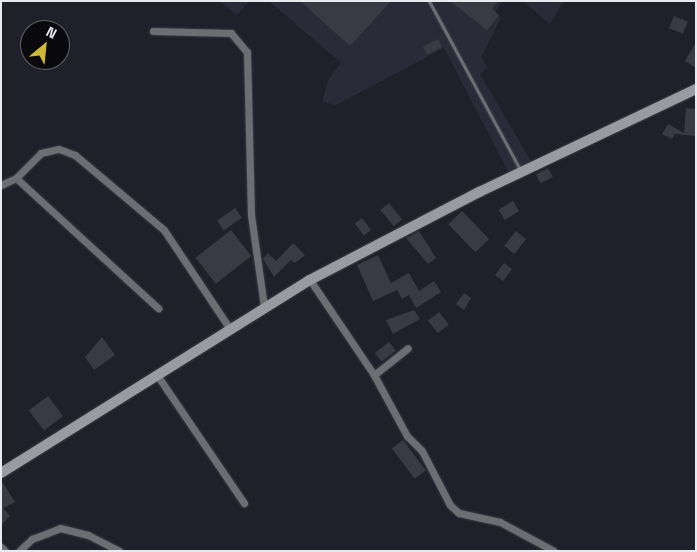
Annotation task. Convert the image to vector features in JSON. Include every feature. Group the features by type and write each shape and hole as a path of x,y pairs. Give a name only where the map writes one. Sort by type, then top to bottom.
{"street":[{"path":"153,31 231,33 247,52 251,214 264,306"},
{"path":"1,473 264,306 310,280 696,89"},
{"path":"1,185 16,178 42,153 59,149 75,155 164,230 230,329"},
{"path":"16,178 158,308"},
{"path":"310,280 374,375 450,505 459,513 500,522 554,551"},
{"path":"374,375 408,348"},
{"path":"157,375 244,503"},
{"path":"19,551 32,538 60,528 88,534 119,551"},
{"path":"1,547 5,551"}],"lane":[{"path":"429,1 522,174"}],"shaded area":[{"path":"219,1 249,1 237,15"},
{"path":"269,1 503,1 495,12 501,18 481,57 488,68 480,74 532,163 510,175 444,48 336,105 322,102 328,80 341,63"},
{"path":"523,1 564,1 550,24"}],"building":[{"path":"300,1 391,1 350,46"},
{"path":"450,1 498,1 492,9 499,15 487,30"},
{"path":"674,16 688,22 683,34 669,28"},
{"path":"438,39 442,47 427,55 423,47"},
{"path":"696,42 696,68 685,61"},
{"path":"686,108 696,109 696,136 675,134 672,139 662,134 668,124 684,133"},
{"path":"548,168 553,177 541,184 536,175"},
{"path":"513,201 519,211 505,220 498,210"},
{"path":"389,203 402,219 394,226 380,210"},
{"path":"235,208 242,218 224,230 217,221"},
{"path":"462,211 489,239 475,252 448,224"},
{"path":"362,218 371,230 364,235 355,223"},
{"path":"231,230 251,256 216,284 196,258"},
{"path":"419,231 436,258 428,264 406,238"},
{"path":"516,231 526,239 514,254 504,246"},
{"path":"293,243 305,255 295,263 291,260 274,277 263,259 268,253 276,261"},
{"path":"378,255 391,283 409,273 419,291 434,281 441,292 416,308 409,295 402,299 397,290 373,301 357,265"},
{"path":"504,263 512,269 503,281 495,275"},
{"path":"464,293 471,298 464,310 456,304"},
{"path":"414,310 420,319 393,334 386,320"},
{"path":"439,312 449,325 438,333 428,321"},
{"path":"102,337 115,355 94,370 85,357"},
{"path":"389,342 396,351 382,362 375,353"},
{"path":"48,396 63,416 44,430 29,410"},
{"path":"403,440 426,470 415,479 392,448"},
{"path":"1,480 15,502 3,508 10,516 1,525"}]}
